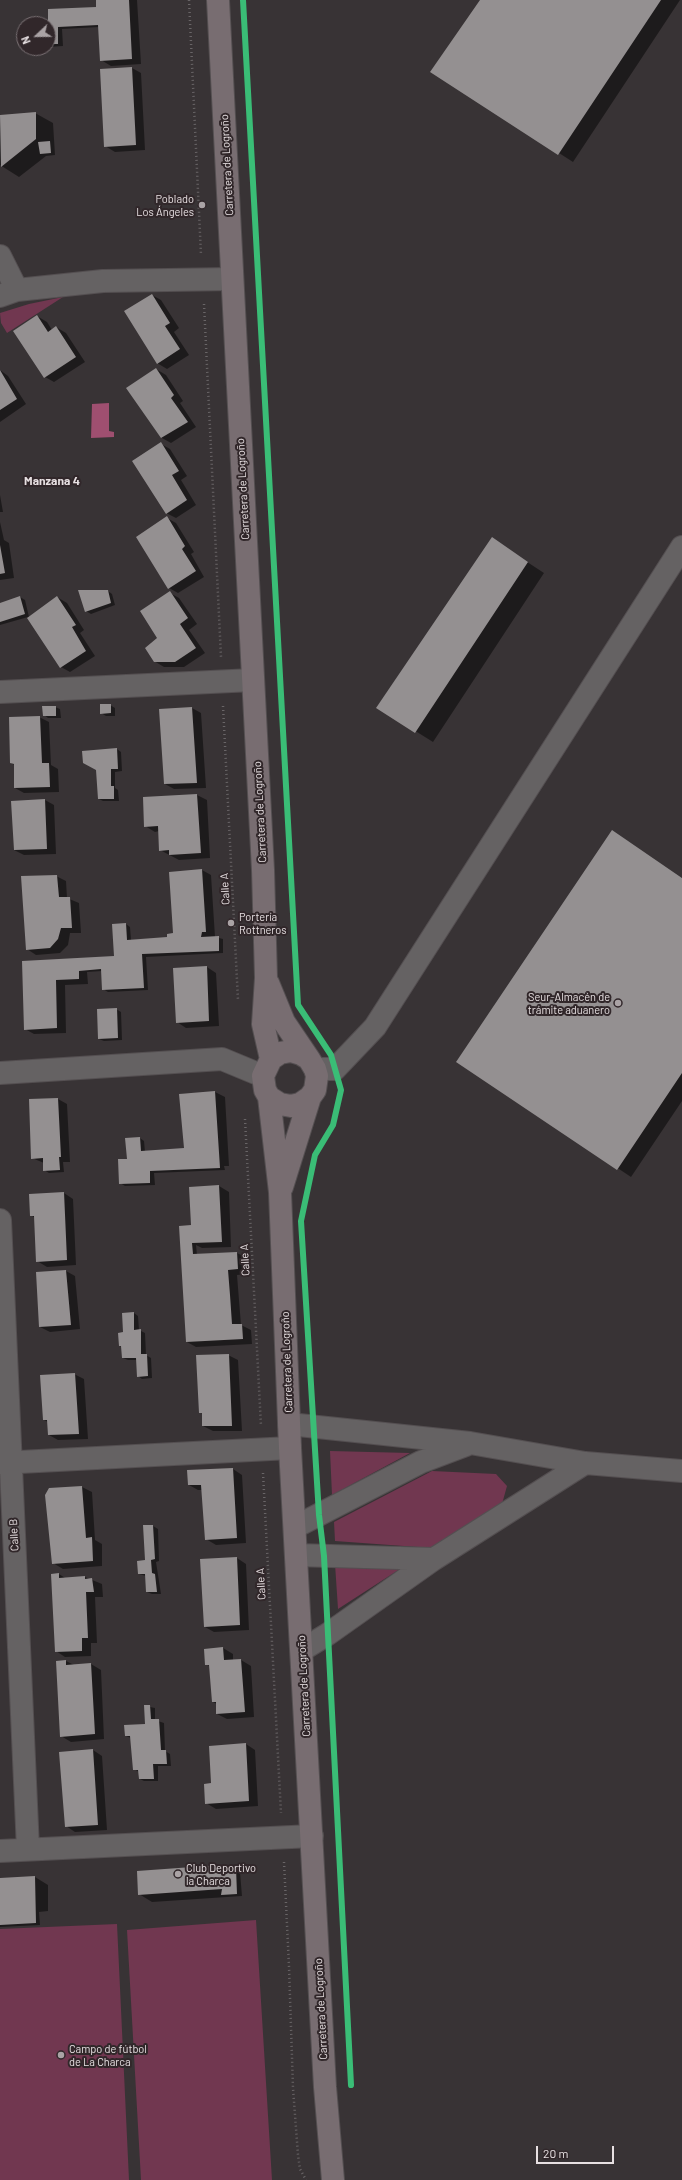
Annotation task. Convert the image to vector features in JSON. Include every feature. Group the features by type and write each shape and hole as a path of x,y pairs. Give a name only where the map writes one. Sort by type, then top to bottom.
{"main road":[{"name":"Carretera de Logroño","path":"218,0 253,680 266,978 263,1024 267,1067"},
{"name":"Carretera de Logroño","path":"266,978 284,1022 312,1064"},
{"path":"291,1051 301,1054 312,1064 317,1082 310,1097 300,1104 291,1106 280,1104 269,1097 264,1090 267,1067 280,1053 291,1051"},
{"name":"Carretera de Logroño","path":"269,1097 280,1192 290,1448 325,2086 333,2180"},
{"name":"Carretera de Logroño","path":"280,1192 310,1097"}],"street":[{"path":"0,256 9,293 102,281 232,279"},
{"path":"312,1064 335,1068 375,1027 682,547"},
{"path":"0,692 253,680"},
{"path":"0,1073 222,1059 267,1067"},
{"name":"Calle B","path":"0,1220 6,1462 28,1849"},
{"path":"289,1424 470,1443 585,1463 682,1471"},
{"path":"295,1527 421,1462 470,1443"},
{"path":"6,1462 290,1448"},
{"path":"302,1650 328,1634 434,1559 585,1463"},
{"path":"296,1554 434,1559"},
{"path":"0,1851 312,1836"}],"shaded area":[{"path":"63,297 7,333 1,323 0,313 29,304"},
{"path":"109,403 109,431 114,432 114,437 91,438 92,404"},
{"path":"330,1451 410,1453 332,1495"},
{"path":"432,1471 496,1474 507,1486 502,1504 431,1548 335,1541 334,1522"},
{"path":"335,1564 403,1567 338,1609"},
{"path":"256,1920 272,2180 141,2180 127,1930"},
{"name":"Campo de fútbol de La Charca","path":"117,1924 129,2180 0,2180 0,1929"}],"building":[{"path":"96,0 129,0 132,59 100,61 98,25 58,27 58,44 56,44 56,16 48,16 48,9 96,7"},
{"path":"480,0 661,0 558,155 430,72"},
{"path":"132,67 136,145 104,147 100,69"},
{"path":"36,112 36,139 1,167 0,115"},
{"path":"50,141 51,153 40,154 38,142"},
{"path":"152,294 170,323 165,326 180,349 157,364 124,311"},
{"path":"37,315 48,332 56,326 76,357 44,378 13,331"},
{"path":"156,368 174,395 171,398 188,422 161,438 126,388"},
{"path":"0,370 17,399 0,410"},
{"path":"161,442 179,471 172,475 187,500 166,514 132,461"},
{"path":"167,516 185,546 182,549 196,571 168,589 136,537"},
{"path":"492,537 528,562 415,733 376,708"},
{"path":"0,545 5,573 0,574"},
{"path":"78,590 108,590 111,603 85,612"},
{"path":"170,591 188,618 180,624 196,648 175,662 154,662 145,648 157,638 140,611"},
{"path":"20,596 25,614 0,622 0,603"},
{"path":"57,596 76,625 72,627 86,651 60,668 27,618"},
{"path":"100,704 111,704 111,713 100,714"},
{"path":"42,706 56,706 56,716 43,716"},
{"path":"192,707 197,783 164,784 159,709"},
{"path":"40,716 42,763 49,763 50,787 14,788 14,764 10,763 9,717"},
{"path":"117,748 118,769 111,769 111,786 114,786 114,799 98,799 96,770 83,763 82,751"},
{"path":"197,794 201,853 169,855 169,850 159,851 158,826 144,827 143,797"},
{"path":"45,799 47,849 14,850 11,801"},
{"path":"612,830 682,878 682,1073 617,1170 456,1062"},
{"path":"202,869 206,932 202,932 201,937 219,936 219,951 142,954 144,988 102,990 101,969 79,971 79,979 56,980 57,1028 24,1030 22,961 114,956 112,924 126,923 127,940 167,937 167,934 173,933 169,872"},
{"path":"57,875 59,897 70,897 72,928 61,928 58,939 50,948 26,950 21,876"},
{"path":"207,966 209,1021 176,1023 173,968"},
{"path":"117,1008 118,1038 98,1039 97,1009"},
{"path":"215,1091 220,1168 150,1171 150,1183 119,1184 118,1159 127,1159 125,1138 140,1137 141,1151 184,1148 179,1094"},
{"path":"58,1098 61,1157 59,1157 60,1170 43,1171 43,1158 31,1159 29,1099"},
{"path":"219,1185 222,1242 192,1243 193,1254 237,1252 238,1269 228,1270 232,1324 242,1324 243,1339 186,1342 179,1226 191,1225 189,1187"},
{"path":"64,1192 67,1260 36,1262 34,1216 30,1216 29,1194"},
{"path":"66,1270 71,1325 39,1327 36,1272"},
{"path":"134,1312 134,1330 141,1329 141,1354 147,1354 148,1376 137,1377 136,1358 122,1358 121,1346 119,1346 118,1333 123,1332 122,1313"},
{"path":"229,1354 232,1426 202,1426 202,1413 199,1413 196,1355"},
{"path":"75,1373 79,1434 48,1435 47,1420 43,1420 40,1375"},
{"path":"233,1468 237,1538 205,1540 201,1485 188,1485 187,1470"},
{"path":"82,1486 86,1538 92,1537 93,1561 52,1564 45,1495 49,1488"},
{"path":"143,1525 153,1525 155,1559 151,1560 152,1573 155,1574 157,1592 146,1592 145,1574 138,1574 137,1561 145,1560"},
{"path":"237,1557 240,1625 204,1627 200,1559"},
{"path":"59,1573 59,1578 85,1576 85,1579 92,1578 94,1592 86,1592 88,1638 82,1638 82,1651 55,1652 51,1574"},
{"path":"223,1647 224,1660 241,1659 245,1712 216,1714 216,1702 212,1702 209,1665 205,1665 204,1649"},
{"path":"66,1660 66,1665 91,1663 95,1734 60,1737 56,1661"},
{"path":"144,1705 150,1705 151,1719 159,1719 161,1750 166,1750 167,1764 153,1764 154,1779 139,1779 138,1770 133,1770 130,1736 125,1736 124,1725 145,1724"},
{"path":"246,1743 249,1801 205,1804 204,1784 211,1783 209,1746"},
{"path":"93,1749 98,1825 65,1827 59,1752"},
{"path":"220,1865 220,1869 236,1868 237,1894 221,1895 222,1889 138,1895 137,1871"},
{"path":"35,1876 36,1923 0,1925 0,1878"}],"cycle path":[{"path":"243,0 298,1005 331,1055 341,1090 333,1125 315,1155 301,1221 319,1515 324,1556 351,2085"}],"place":[{"name":"Poblado Los Ángeles","path":"202,205"},
{"name":"Portería Rottneros","path":"231,923"},
{"name":"Seur-Almacén de trámite aduanero","path":"618,1003"},
{"name":"Club Deportivo la Charca","path":"178,1874"},
{"name":"Campo de fútbol de La Charca","path":"61,2055"}],"district":[{"name":"Manzana 4","path":"52,481"}]}
